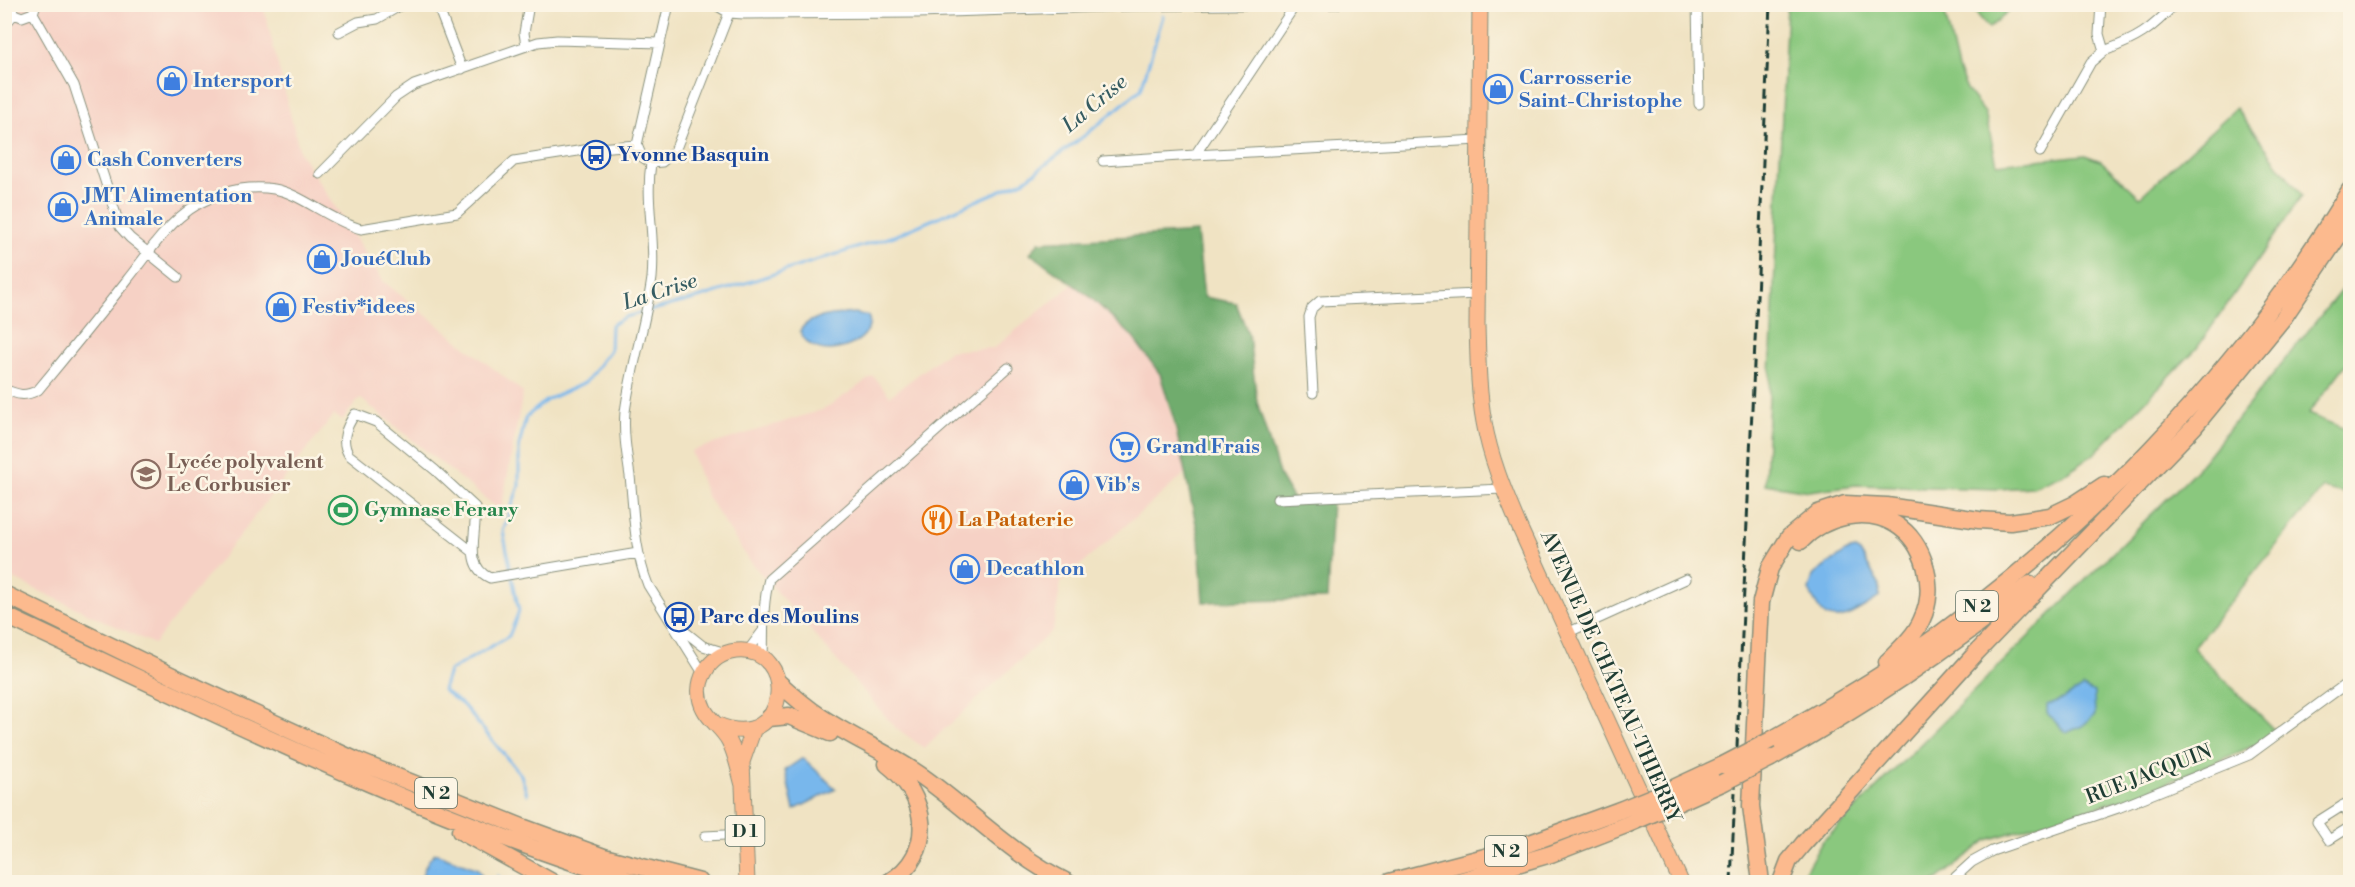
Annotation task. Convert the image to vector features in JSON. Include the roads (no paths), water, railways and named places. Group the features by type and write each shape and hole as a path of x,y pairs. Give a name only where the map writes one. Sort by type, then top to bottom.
{"highway":[{"name":"N 2","path":"1672,797 1722,765 1849,695 1919,649 2000,588 2062,536 2159,442 2214,380 2262,321 2350,190"},
{"name":"N 2","path":"1456,882 1551,854 1623,817 1672,797 1722,783 1866,703 1936,657 2032,582 2107,516 2174,448 2233,382 2284,317 2350,219"},
{"path":"1761,882 1751,806 1761,602 1770,568 1789,537 1818,513 1854,503 1994,522 2037,519 2061,511 2088,497 2159,442"},
{"path":"1768,882 1760,845 1758,798 1766,630 1773,586 1779,571 1794,549 1812,531 1834,519 1867,516 1895,524 1915,544 1927,573 1928,600 1922,620 1911,637 1849,695"},
{"path":"1781,882 1790,861 1803,844 1976,653 2107,516"},
{"name":"N 2","path":"4,594 180,680 355,760 522,827 594,853 700,882"},
{"name":"N 2","path":"4,615 349,775 515,843 634,882"},
{"path":"778,683 821,717 924,777 1018,853 1067,882"},
{"path":"768,718 789,716 816,726 888,765 901,775 912,789 921,815 921,836 910,864 889,882"},
{"path":"349,775 507,856 552,882"},
{"name":"N 2","path":"1389,882 1508,851 1623,817"}],"main road":[{"name":"AVENUE DE CHÂTEAU-THIERRY","path":"1480,4 1478,372 1484,424 1503,489 1681,882"},
{"path":"747,652 764,659 776,674 779,696 776,708 768,718 754,728 742,731 730,730 718,725 703,708 700,684 703,673 717,658 726,653 747,652"},
{"name":"D 1","path":"718,725 730,742 743,785"},
{"name":"D 1","path":"747,882 742,762 754,728"}],"street":[{"path":"10,4 14,14 22,17 34,9 74,85 120,227 148,254 178,277"},
{"path":"339,32 358,22 377,19 403,4"},
{"path":"437,4 462,69"},
{"path":"525,45 524,33 529,4"},
{"path":"669,4 637,145 642,157 651,163 662,162 675,152 729,13"},
{"path":"714,4 729,13 918,13 1134,5 1337,4"},
{"path":"1697,4 1699,104"},
{"path":"2101,4 2099,34 2104,51"},
{"path":"2040,152 2091,62 2104,51 2130,41 2154,27 2175,4"},
{"path":"1195,155 1296,5"},
{"path":"4,26 14,14"},
{"path":"320,174 396,97 414,86 525,45 557,40 660,43"},
{"path":"1104,161 1479,140"},
{"path":"4,389 28,396 38,390 180,217 209,200 237,189 256,187 277,189 346,225 361,229 457,213 514,161 597,148 637,145"},
{"path":"651,163 647,189 652,257 648,299 634,356 625,415 638,553 655,599 673,623 703,673"},
{"path":"1313,393 1309,317 1311,308 1320,301 1478,294"},
{"path":"764,659 762,632 765,594 769,579 778,568 1008,368"},
{"path":"473,552 349,455 344,448 344,437 347,425 355,414 376,422 470,500 475,507 477,521 473,552 475,567 490,578 638,553"},
{"path":"1277,499 1503,489"},
{"path":"1567,633 1686,579"},
{"path":"673,623 703,646 726,653"},
{"path":"747,652 762,632"},
{"name":"RUE JACQUIN","path":"1950,882 1972,862 1992,851 2118,808 2248,755 2350,681"},
{"path":"2350,817 2347,803 2318,822 2328,840 2350,827"},
{"path":"705,836 745,834"}],"water":[{"path":"855,313 868,316 869,326 864,335 844,348 831,350 818,348 807,342 800,331 817,319"},
{"path":"1855,549 1860,552 1880,586 1879,597 1846,616 1831,618 1817,606 1809,590 1813,576 1847,551"},
{"path":"2083,687 2094,693 2095,715 2082,726 2066,733 2047,713 2047,705"},
{"path":"803,758 836,789 794,810 785,770"},
{"path":"435,853 478,869 485,882 422,882 425,866"}],"waterway":[{"name":"La Crise","path":"527,794 521,775 463,705 443,690 449,671 509,636 519,611 503,531 519,486 519,446 526,417 547,400 586,382 610,350 611,325 625,317 695,299 894,236 1025,180 1088,133 1141,89 1163,16"},
{"name":"La Crise","path":"498,876 501,882"}],"railway":[{"path":"1731,882 1770,4"}],"place":[{"name":"Intersport","path":"172,81"},
{"name":"Carrosserie Saint-Christophe","path":"1498,89"},
{"name":"Yvonne Basquin","path":"596,155"},
{"name":"Cash Converters","path":"66,160"},
{"name":"JMT Alimentation Animale","path":"63,207"},
{"name":"JouéClub","path":"322,259"},
{"name":"Festiv*idees","path":"281,307"},
{"name":"Grand Frais","path":"1125,447"},
{"name":"Lycée polyvalent Le Corbusier","path":"146,474"},
{"name":"Vib's","path":"1074,485"},
{"name":"Gymnase Ferary","path":"343,510"},
{"name":"La Pataterie","path":"937,520"},
{"name":"Decathlon","path":"965,569"},
{"name":"Parc des Moulins","path":"679,617"}]}
